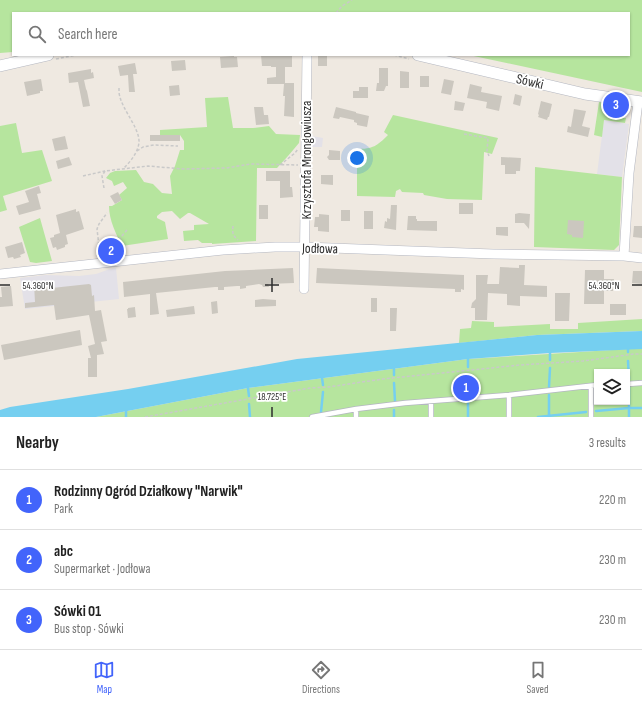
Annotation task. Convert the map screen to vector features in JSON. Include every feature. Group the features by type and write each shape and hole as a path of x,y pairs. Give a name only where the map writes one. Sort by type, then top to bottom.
{"street":[{"path":"0,66 44,56"},
{"name":"Krzysztofa Mrongowiusza","path":"304,289 307,56"},
{"name":"Sówki","path":"422,56 585,94 640,102"},
{"path":"624,256 629,173 640,102"},
{"name":"Jodłowa","path":"0,274 223,250 275,247 494,254 624,256 642,258"}],"lane":[{"path":"630,384 642,383"},
{"path":"591,386 591,417"},
{"path":"312,417 356,409 405,403 509,395 594,386"},
{"path":"509,395 510,417"},
{"path":"431,401 431,417"},
{"path":"356,409 356,417"}],"path":[{"path":"337,12 342,6 352,0"},
{"path":"119,88 120,97 139,137 138,147 132,160 124,168"},
{"path":"464,134 488,138 487,151 489,156"},
{"path":"280,165 295,153 306,139"},
{"path":"135,152 143,147 154,145 178,146"},
{"path":"83,176 124,168 148,166 184,169 226,168 251,164 306,165"},
{"path":"104,188 102,176 105,171"},
{"path":"100,258 97,230 107,212"},
{"path":"233,226 233,236 240,244"},
{"path":"118,244 120,238 127,230"},
{"path":"146,417 310,388 328,387 383,379 520,365 583,361 642,354"}],"shaded area":[{"path":"604,120 629,124 622,177 597,174"},
{"path":"312,136 323,138 322,147 312,147"},
{"path":"116,268 119,299 25,309 20,278 46,275 79,276 96,274"}],"green space":[{"path":"0,0 642,0 642,92 474,56 630,56 630,12 12,12 12,52 0,53"},
{"path":"228,97 233,128 269,126 276,134 300,135 299,143 277,168 257,168 256,241 212,244 202,243 198,240 184,241 183,231 194,230 194,225 209,224 190,213 180,219 172,211 162,212 157,216 157,218 165,222 168,239 122,246 115,232 109,206 112,206 122,200 119,195 127,188 123,182 114,186 112,181 106,178 110,173 115,171 136,170 144,182 153,184 162,193 172,194 170,176 180,150 184,150 184,141 180,135 160,135 160,130 207,127 205,98"},
{"path":"599,102 615,104 615,106 624,109 624,118 626,118 625,123 604,120 602,137 594,135"},
{"path":"393,115 498,138 492,154 484,152 482,200 447,199 424,195 423,193 402,192 400,189 396,191 395,197 357,196 357,149 371,147 384,139 388,135 384,132"},
{"path":"16,123 22,153 42,150 52,181 3,196 7,210 0,212 0,126"},
{"path":"535,167 622,177 619,245 614,250 534,247"},
{"path":"40,218 52,261 36,263 30,262 19,227"},
{"path":"642,319 642,331 537,335 459,343 460,329 471,328 472,321 494,322 494,327 550,324 550,329 578,329 578,323"},
{"path":"642,349 642,417 96,417 248,388 468,359"}],"water":[{"path":"642,331 642,349 550,353 468,359 248,388 96,417 0,417 0,410 10,407 128,389 297,359 537,335"}],"building":[{"path":"261,56 292,56 292,67 285,67 285,83 294,83 294,117 284,116 284,84 267,84 267,78 276,77 276,67 262,66"},
{"path":"318,56 327,56 327,66 318,66"},
{"path":"220,57 237,57 238,67 221,68"},
{"path":"185,60 186,70 172,71 171,61"},
{"path":"135,63 137,74 133,74 135,92 129,92 128,75 120,76 118,66"},
{"path":"379,68 388,68 388,86 386,86 384,91 376,91 377,83 379,83"},
{"path":"91,69 91,73 93,72 94,78 84,80 90,106 83,107 78,82 69,83 68,73"},
{"path":"400,71 409,72 409,88 400,88"},
{"path":"420,76 429,76 429,87 420,87"},
{"path":"41,79 43,91 27,96 24,82"},
{"path":"444,79 454,81 451,95 441,93"},
{"path":"470,84 482,87 481,92 502,96 499,111 486,108 487,102 467,98"},
{"path":"179,85 180,95 170,96 169,86"},
{"path":"359,87 368,87 368,98 353,98 353,91 359,91"},
{"path":"515,94 522,96 520,106 513,104"},
{"path":"455,101 465,103 463,111 454,110"},
{"path":"541,101 552,104 547,120 538,117"},
{"path":"254,107 263,107 264,115 268,115 269,124 256,125"},
{"path":"336,107 369,116 367,127 357,125 354,120 340,117 339,119 333,118"},
{"path":"574,109 586,111 582,126 590,128 588,137 567,132 568,126 571,127"},
{"path":"150,135 180,135 180,141 150,141"},
{"path":"65,136 68,149 55,151 52,139"},
{"path":"329,150 340,151 340,160 329,160 327,157 329,155"},
{"path":"69,157 72,165 58,169 56,161"},
{"path":"501,157 521,158 520,171 516,171 516,174 505,174 505,165 501,165"},
{"path":"266,171 290,171 290,187 292,187 293,197 280,198 280,181 266,181"},
{"path":"321,175 333,175 333,185 321,184"},
{"path":"39,186 41,193 37,194 41,209 19,215 16,206 29,202 25,191"},
{"path":"118,192 122,200 115,204 110,196"},
{"path":"459,203 473,203 473,214 459,214"},
{"path":"259,205 268,205 268,219 259,219"},
{"path":"391,205 397,205 396,230 384,228 387,218 390,219"},
{"path":"76,209 76,212 79,211 84,229 66,235 68,244 65,245 65,247 57,250 56,247 53,248 50,238 60,233 56,215"},
{"path":"341,210 350,210 350,221 341,221"},
{"path":"364,211 373,211 373,229 364,229"},
{"path":"319,214 329,215 329,232 318,231 318,227 314,227 315,217 319,217"},
{"path":"515,214 530,214 529,229 524,223 515,223"},
{"path":"408,216 416,216 417,221 437,221 437,231 407,230"},
{"path":"568,220 584,221 583,238 572,237 572,235 567,234"},
{"path":"634,226 642,226 642,238 633,237"},
{"path":"496,227 508,227 508,236 496,235"},
{"path":"22,242 25,253 20,255 21,257 14,259 13,257 8,258 5,247"},
{"path":"114,242 115,252 107,253 106,243"},
{"path":"519,265 525,265 524,285 547,286 547,297 520,296 520,306 507,305 507,294 488,293 487,320 475,320 475,308 471,308 472,303 476,299 476,275 488,275 487,284 499,284 500,267 519,268"},
{"path":"293,268 294,283 268,284 269,287 263,287 259,284 246,286 246,288 240,289 240,286 224,287 224,290 218,290 218,287 215,287 156,293 159,314 150,315 150,294 124,297 123,282 225,271"},
{"path":"317,268 464,275 464,290 461,289 461,292 455,292 455,289 316,283"},
{"path":"585,270 604,270 604,279 614,279 613,291 604,291 604,304 584,304"},
{"path":"633,271 642,271 642,284 632,283"},
{"path":"51,282 52,288 91,285 92,296 94,295 95,311 101,310 107,341 101,342 104,354 97,355 97,377 88,377 88,358 91,358 88,346 95,344 89,315 56,320 54,305 25,308 25,303 35,302 34,284"},
{"path":"11,286 13,306 0,307 0,297 2,297 1,287"},
{"path":"555,293 570,293 569,321 555,321"},
{"path":"371,298 377,298 377,312 371,312"},
{"path":"255,300 276,300 276,306 255,307"},
{"path":"217,301 218,313 212,314 211,302"},
{"path":"610,304 626,304 626,315 610,315"},
{"path":"194,306 195,314 167,317 166,310"},
{"path":"135,307 136,317 128,318 127,309"},
{"path":"390,308 397,308 396,331 390,331"},
{"path":"80,330 82,345 4,360 1,345"}],"waterway":[{"path":"550,353 550,360"},
{"path":"468,359 468,367"},
{"path":"628,361 628,369"},
{"path":"549,387 550,368"},
{"path":"394,369 394,375"},
{"path":"468,394 469,375"},
{"path":"322,378 323,385"},
{"path":"394,383 395,401"},
{"path":"248,388 249,396"},
{"path":"321,412 323,392"},
{"path":"549,395 549,417"},
{"path":"468,402 468,417"},
{"path":"249,404 250,417"},
{"path":"629,405 629,417"},
{"path":"596,411 642,408"},
{"path":"394,410 394,417"},
{"path":"126,411 126,417"},
{"path":"538,417 586,412"}],"place":[{"name":"Sówki 01","path":"616,105"},
{"name":"abc","path":"111,251"},
{"name":"Rodzinny Ogród Działkowy \"Narwik\"","path":"466,388"}]}
